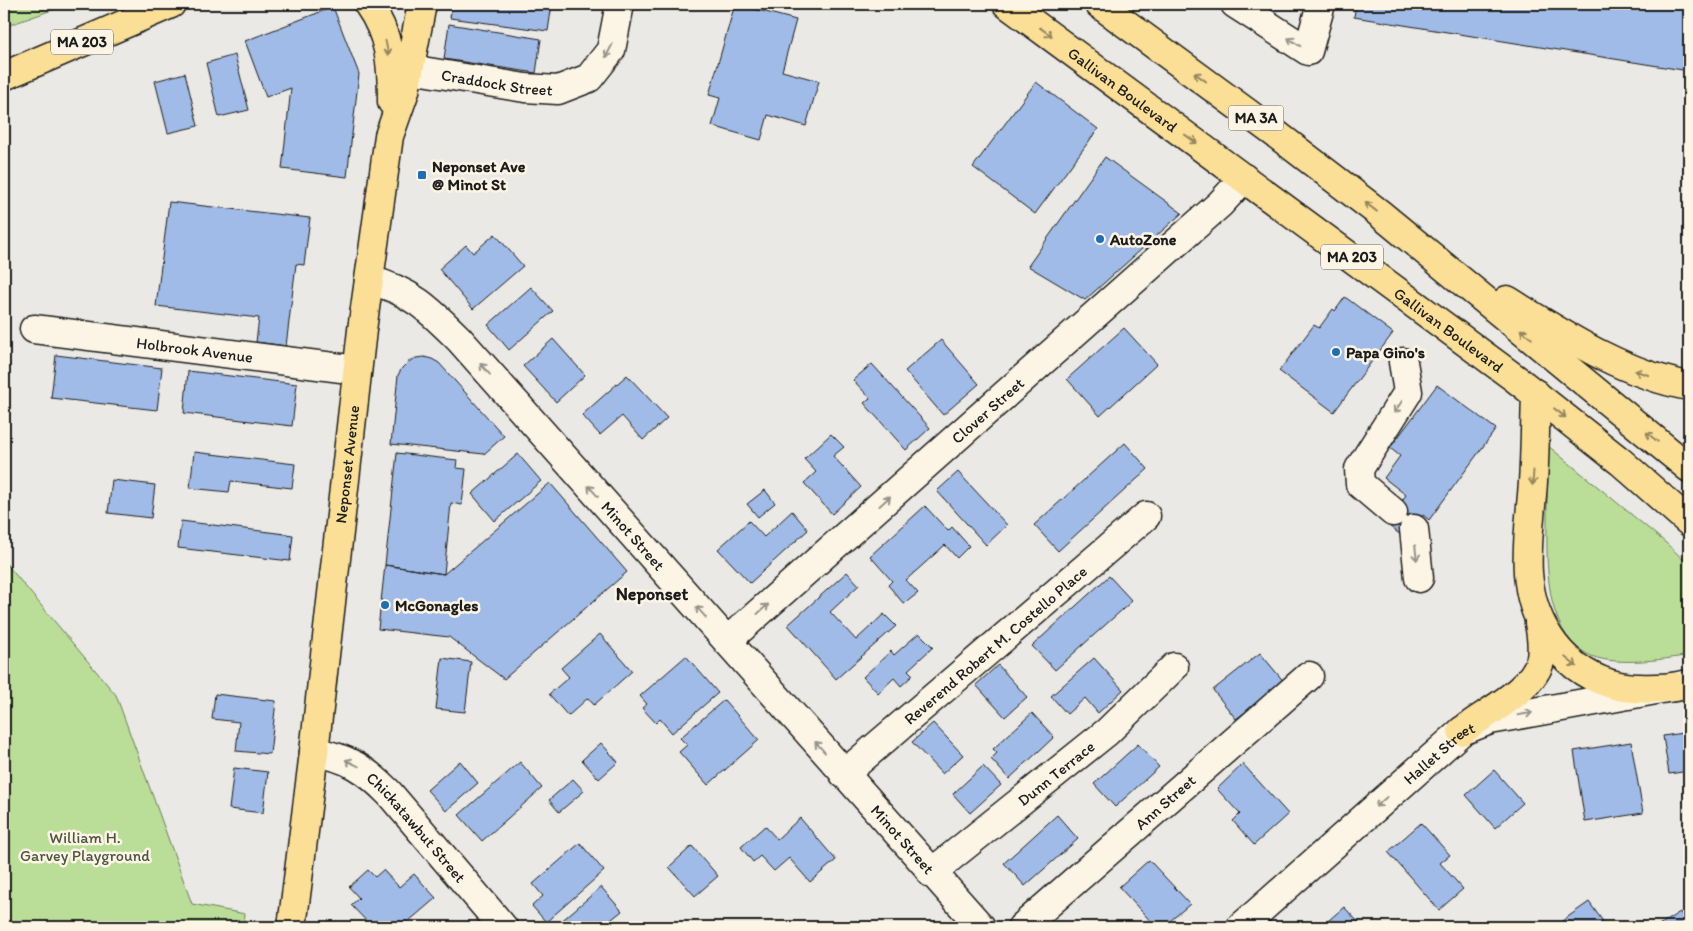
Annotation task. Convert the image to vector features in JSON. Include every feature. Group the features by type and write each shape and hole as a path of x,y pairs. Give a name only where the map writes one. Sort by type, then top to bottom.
{"main road":[{"name":"MA 203","path":"4,67 40,59 171,4"},
{"path":"368,4 384,31 391,69 392,110 389,136"},
{"name":"Neponset Avenue","path":"292,927 314,752 357,370 389,136 398,114 410,69 422,4"},
{"name":"Gallivan Boulevard","path":"1007,4 1536,394 1613,456 1689,522"},
{"name":"MA 3A","path":"1099,4 1276,134 1409,238 1583,345 1633,370 1689,386"},
{"path":"4,76 40,59"},
{"path":"1409,238 1689,468"},
{"path":"1453,739 1518,692 1536,670 1540,658 1542,644 1528,573 1535,450 1536,394"},
{"path":"1538,619 1556,649 1568,660 1594,677 1621,687 1683,686"}],"street":[{"name":"Craddock Street","path":"410,69 524,88 558,90 589,78 611,50 620,4"},
{"path":"1235,4 1308,51 1321,4"},
{"name":"Clover Street","path":"727,641 1220,204 1244,178"},
{"name":"Minot Street","path":"369,280 401,290 430,311 452,332 981,927"},
{"name":"Holbrook Avenue","path":"34,329 357,370"},
{"path":"1403,362 1408,392 1359,468 1360,484 1404,520 1419,578"},
{"name":"Reverend Robert M. Costello Place","path":"844,774 1146,516"},
{"name":"Dunn Terrace","path":"932,873 1107,732 1174,667"},
{"name":"Ann Street","path":"1022,927 1309,676"},
{"name":"Hallet Street","path":"1241,927 1453,739 1498,719 1683,686"},
{"name":"Chickatawbut Street","path":"314,752 331,754 351,762 376,780 503,927"}],"green space":[{"path":"4,4 69,4 4,27"},
{"path":"1547,445 1666,543 1689,565 1689,655 1637,661 1597,658 1587,654 1573,643 1562,629 1550,593 1548,573"},
{"name":"William H. Garvey Playground","path":"4,561 116,695 192,904 245,914 243,927 4,927"}],"building":[{"path":"452,4 552,4 548,31 450,18"},
{"path":"735,4 796,20 782,71 819,81 806,126 768,115 761,140 712,126 720,98 709,95"},
{"path":"1356,4 1689,4 1689,71 1354,17"},
{"path":"333,7 359,74 347,177 282,169 291,88 266,97 245,41"},
{"path":"449,24 541,39 536,73 444,59"},
{"path":"235,55 249,110 219,117 206,63"},
{"path":"185,73 198,126 168,133 155,81"},
{"path":"1036,82 1098,129 1035,214 973,167"},
{"name":"AutoZone","path":"1105,157 1182,213 1085,300 1028,266"},
{"path":"169,202 310,218 304,265 296,264 286,346 256,342 259,318 156,306"},
{"path":"495,234 523,266 473,309 439,269 466,245 473,253"},
{"path":"531,287 553,311 509,350 488,325"},
{"name":"Papa Gino's","path":"1345,297 1393,333 1334,412 1279,371 1314,325 1319,328"},
{"path":"1124,328 1157,364 1100,416 1067,379"},
{"path":"553,339 585,375 556,402 523,366"},
{"path":"941,340 979,384 943,415 905,371"},
{"path":"56,355 162,368 157,410 51,398"},
{"path":"424,357 439,363 504,436 484,454 391,444 398,375 408,362"},
{"path":"872,364 930,428 906,450 864,403 870,398 853,380"},
{"path":"188,371 297,384 292,426 184,413"},
{"path":"627,375 667,418 643,440 622,416 600,435 582,415"},
{"path":"1437,385 1496,429 1429,520 1423,515 1406,539 1385,523 1406,495 1384,478 1400,456 1390,448"},
{"path":"831,434 844,447 833,456 861,487 832,514 804,483 816,472 804,459"},
{"path":"1125,443 1148,469 1058,551 1034,525"},
{"path":"194,452 295,464 292,488 231,481 229,492 190,488"},
{"path":"397,453 457,460 456,468 466,469 462,505 451,503 444,574 385,565"},
{"path":"518,454 541,481 495,521 472,494"},
{"path":"958,472 1007,525 986,545 937,491"},
{"path":"112,480 155,485 151,518 108,513"},
{"path":"550,483 627,572 504,679 449,637 378,629 385,565 444,574"},
{"path":"765,490 775,503 758,517 747,504"},
{"path":"925,506 948,531 952,527 969,546 957,558 945,545 906,580 918,593 904,604 888,585 892,581 870,556"},
{"path":"792,511 808,530 750,583 718,549 749,521 764,537"},
{"path":"181,521 293,535 290,561 178,548"},
{"path":"847,572 859,585 830,612 856,640 884,614 896,626 836,679 788,625"},
{"path":"1109,576 1132,601 1055,670 1032,646"},
{"path":"919,633 933,647 908,670 913,675 901,686 894,678 878,693 863,677 891,651 894,655"},
{"path":"600,634 632,671 594,705 588,698 568,716 549,694 569,677 561,668"},
{"path":"1260,653 1285,683 1236,719 1213,690"},
{"path":"686,656 718,693 672,733 660,719 656,723 642,708 647,704 640,696"},
{"path":"442,658 471,662 465,712 436,709"},
{"path":"1094,658 1123,690 1098,713 1085,698 1067,714 1051,696"},
{"path":"998,665 1027,697 1005,717 976,685"},
{"path":"215,694 276,701 270,754 236,751 239,722 212,719"},
{"path":"724,700 759,740 708,785 679,752 687,745 680,738"},
{"path":"1032,713 1054,737 1009,779 991,759 997,753 993,749"},
{"path":"933,723 963,755 942,774 912,742"},
{"path":"1689,732 1689,771 1669,774 1663,736"},
{"path":"1631,742 1643,813 1585,822 1574,751"},
{"path":"601,743 618,762 599,779 582,760"},
{"path":"1138,744 1159,767 1115,807 1094,784"},
{"path":"460,761 478,783 446,811 427,790"},
{"path":"520,762 542,788 482,841 459,815"},
{"path":"1243,764 1288,814 1254,845 1233,821 1240,814 1217,789"},
{"path":"983,766 1001,785 970,813 953,794"},
{"path":"234,768 268,772 263,813 229,809"},
{"path":"1494,770 1523,803 1495,828 1466,795"},
{"path":"573,779 584,791 559,812 549,800"},
{"path":"1057,815 1078,839 1025,886 1004,863"},
{"path":"800,818 836,860 810,882 789,858 774,871 760,856 753,862 741,847 765,826 777,839"},
{"path":"1421,823 1450,855 1440,863 1463,889 1439,910 1388,852"},
{"path":"580,843 604,871 546,922 532,906 543,896 533,884"},
{"path":"692,846 718,876 695,896 669,867"},
{"path":"1149,860 1190,904 1163,927 1156,927 1119,887"},
{"path":"368,870 375,877 383,870 399,887 414,874 436,898 402,927 386,927 380,921 372,927 351,905 359,898 349,887"},
{"path":"601,887 622,911 607,923 611,927 561,927 558,924"},
{"path":"1589,902 1607,927 1567,927 1562,921"},
{"path":"1344,907 1363,927 1321,927"},
{"path":"1680,912 1689,927 1656,927"}],"place":[{"name":"Neponset Ave @ Minot St","path":"422,175"},
{"name":"AutoZone","path":"1100,239"},
{"name":"Papa Gino's","path":"1336,352"},
{"name":"McGonagles","path":"385,605"}],"district":[{"name":"Neponset","path":"652,594"}]}
